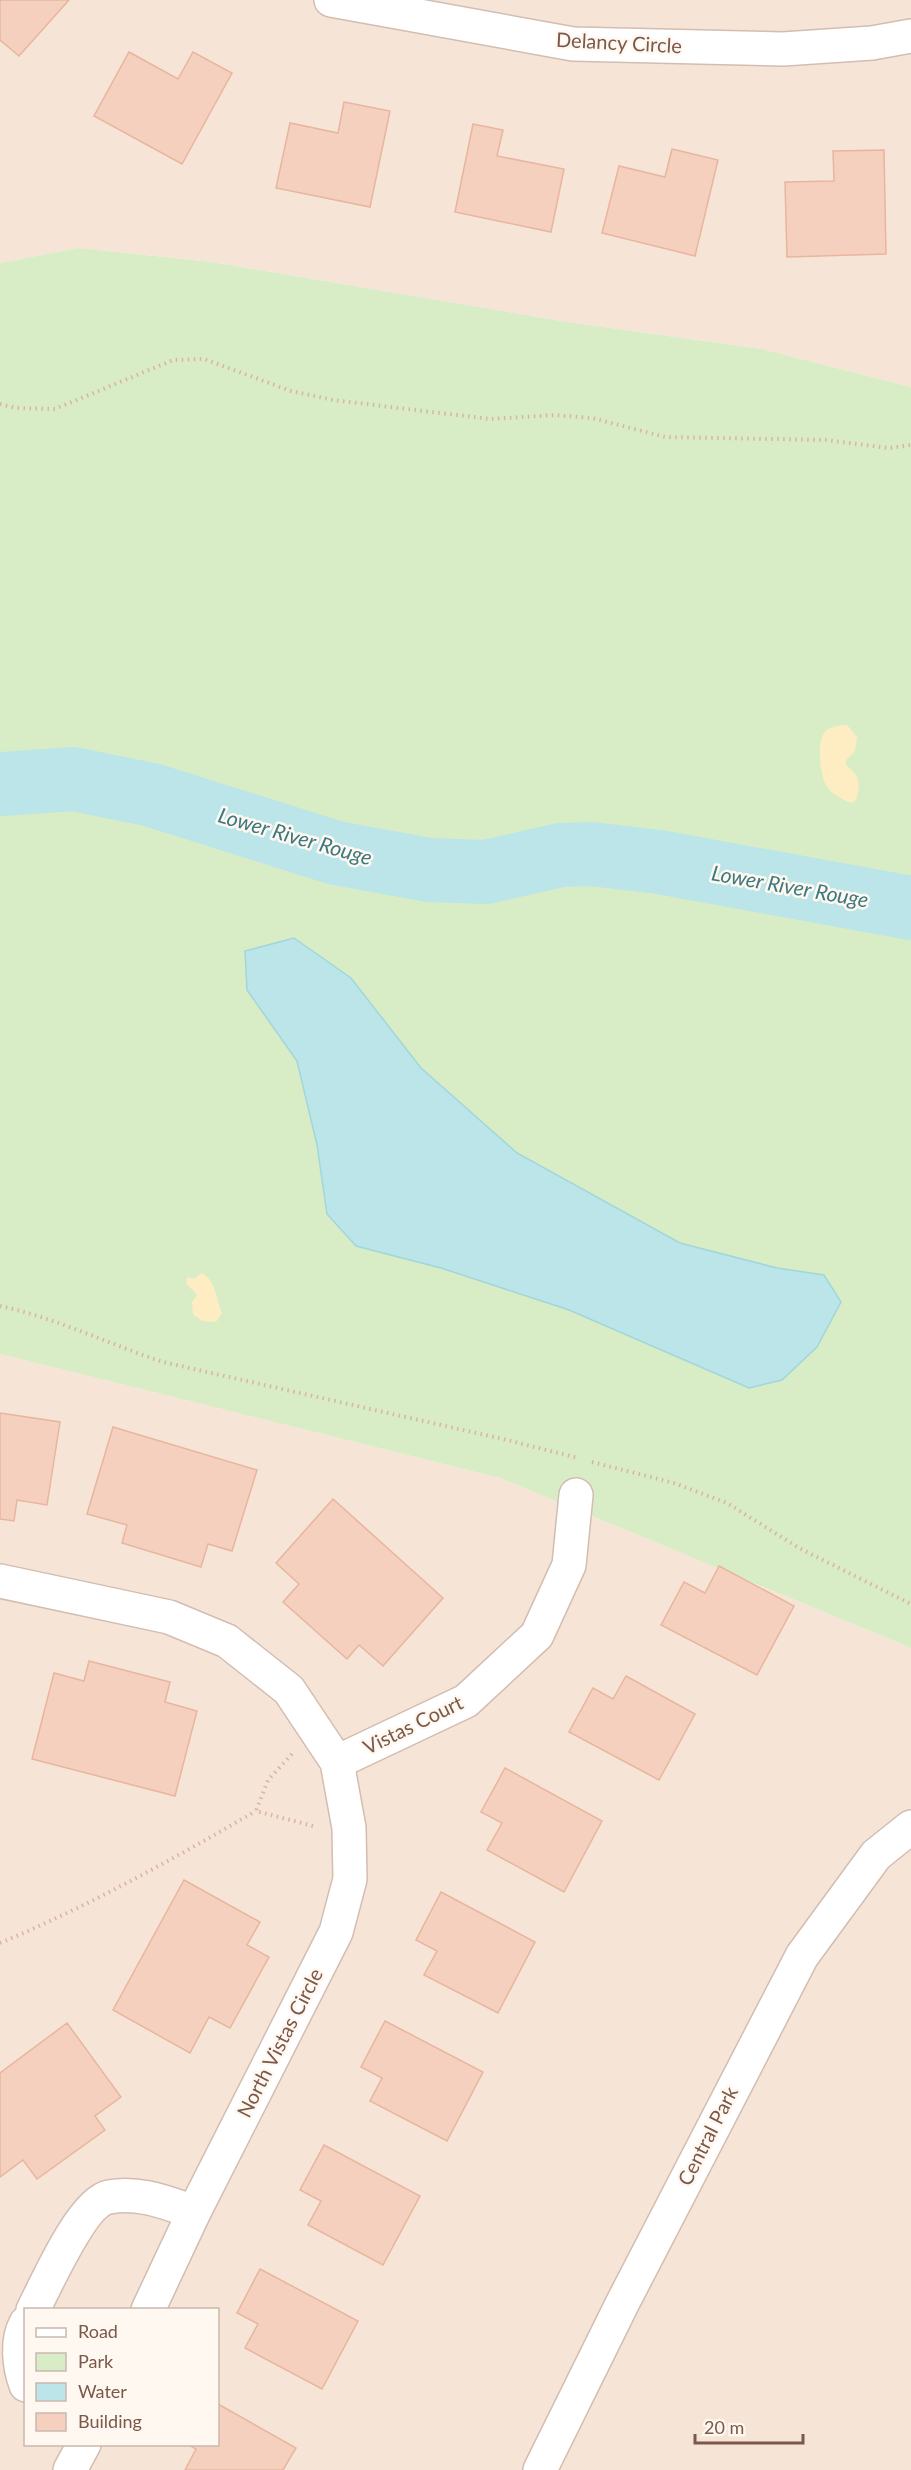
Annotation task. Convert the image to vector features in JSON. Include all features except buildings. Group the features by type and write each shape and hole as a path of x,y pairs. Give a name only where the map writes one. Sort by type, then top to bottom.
{"street":[{"name":"Delancy Circle","path":"330,0 573,44 783,49 872,43 911,36"},
{"name":"Vistas Court","path":"330,1752 466,1701 537,1635 569,1565 576,1495"},
{"path":"0,1581 169,1617 227,1641 289,1690 330,1752"},
{"name":"North Vistas Circle","path":"149,2308 194,2212 336,1932 350,1879 350,1828 330,1752"},
{"name":"Central Park","path":"540,2470 633,2283 802,1956 876,1855 911,1827"},
{"path":"34,2308 82,2217 107,2197 145,2196 194,2212"},
{"path":"24,2326 21,2331 20,2369 24,2380"},
{"path":"70,2470 83,2446"}],"path":[{"path":"0,404 16,408 55,409 173,360 204,359 291,392 333,400 490,419 554,415 592,418 665,437 826,440 889,448 911,445"},
{"path":"0,1305 27,1312 111,1345 164,1362 507,1440 674,1483 727,1503 799,1548 911,1604"},
{"path":"0,1942 41,1926 165,1863 256,1811 268,1780 290,1755 330,1752"},
{"path":"256,1811 327,1830 350,1828"}],"shaded area":[{"path":"0,0 911,0 911,387 762,349 567,322 212,262 78,248 0,263"},
{"path":"0,1354 500,1478 911,1648 911,2470 0,2470"}],"green space":[{"path":"78,248 212,262 567,322 762,349 911,387 911,1648 500,1478 0,1354 0,263"}],"sand":[{"path":"847,725 857,737 855,751 846,760 846,765 857,777 859,785 856,800 851,803 835,795 827,787 822,776 820,760 822,737 825,732 832,727"},
{"path":"202,1273 213,1285 222,1313 216,1322 202,1321 193,1314 192,1302 197,1295 186,1283 187,1277 194,1279"}],"water":[{"path":"294,938 351,978 421,1068 517,1153 680,1243 777,1268 824,1275 841,1302 817,1347 782,1380 749,1388 569,1310 441,1268 356,1246 327,1214 317,1145 297,1061 247,990 245,951"}],"waterway":[{"name":"Lower River Rouge","path":"0,784 73,779 152,795 336,853 429,870 486,872 561,855 591,854 659,862 911,908"}]}
